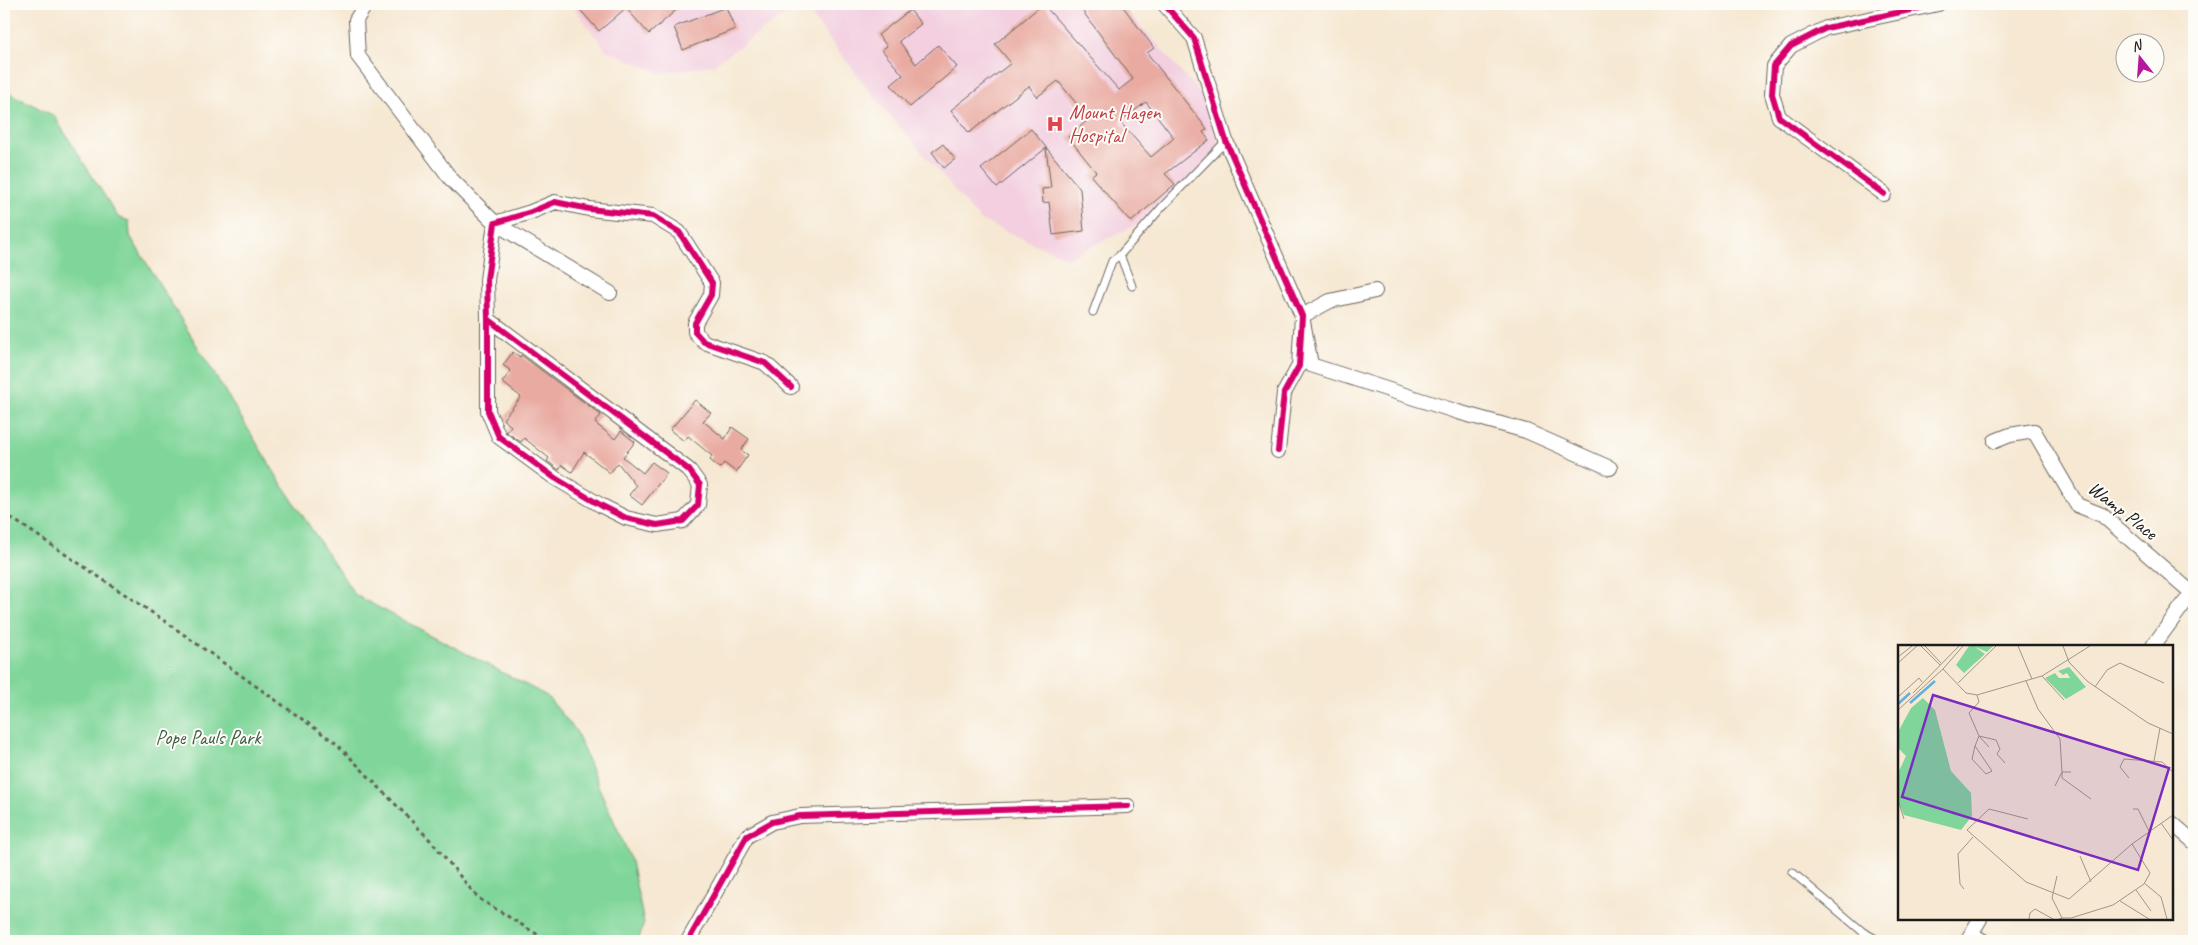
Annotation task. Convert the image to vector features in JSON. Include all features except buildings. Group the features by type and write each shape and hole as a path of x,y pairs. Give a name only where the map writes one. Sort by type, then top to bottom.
{"street":[{"path":"366,4 356,20 358,56 451,179 495,223 610,293"},
{"path":"1164,4 1194,38 1226,142 1302,316 1311,365 1458,412 1526,431 1610,468"},
{"path":"1884,194 1779,116 1772,94 1774,66 1791,46 1826,28 1938,4"},
{"path":"495,223 531,212 555,202 589,209 653,216 679,232 712,282 711,295 695,323 695,332 704,342 765,363 791,387"},
{"path":"488,319 689,470 700,485 698,505 683,521 657,525 626,518 555,478 500,437 488,411 487,280 495,223"},
{"path":"1302,316 1330,301 1375,291"},
{"path":"1278,451 1284,393 1299,366 1302,316"},
{"name":"Wamp Place","path":"1995,441 2010,435 2034,431 2077,505 2102,515 2193,591"},
{"path":"2153,645 2193,591"},
{"path":"688,941 747,836 772,822 800,816 1128,806"},
{"path":"2173,824 2194,842"},
{"path":"1970,936 1979,920"}],"lane":[{"path":"1093,312 1112,261 1120,255 1162,206 1226,142"},
{"path":"1120,255 1132,286"},
{"path":"1792,872 1864,932 1880,941"},
{"path":"1970,936 1990,941"}],"path":[{"path":"4,513 168,624 337,744 432,842 478,898 548,941"}],"shaded area":[{"path":"571,4 800,4 713,65 661,73 606,50"},
{"name":"Mount Hagen Hospital","path":"802,4 1121,4 1204,97 1220,150 1149,219 1067,258 980,220 872,94"}],"green space":[{"name":"Pope Pauls Park","path":"4,90 54,116 118,217 129,221 130,236 281,483 355,595 547,696 576,731 630,857 644,923 638,941 4,941"}],"cycle path":[{"path":"1164,4 1194,38 1226,141 1302,316 1299,366 1284,393 1278,451"},
{"path":"1884,194 1779,117 1772,94 1774,66 1791,46 1826,28 1938,4"},
{"path":"488,319 488,411 499,437 555,478 602,506 626,518 657,525 683,521 698,505 700,485 689,470 488,319 487,280 495,223 531,212 555,202 589,209 653,216 679,232 712,283 711,295 695,323 695,332 704,342 765,363 791,387"},
{"path":"688,941 747,836 772,822 800,816 1128,806"}],"place":[{"name":"Mount Hagen Hospital","path":"1055,124"}]}
